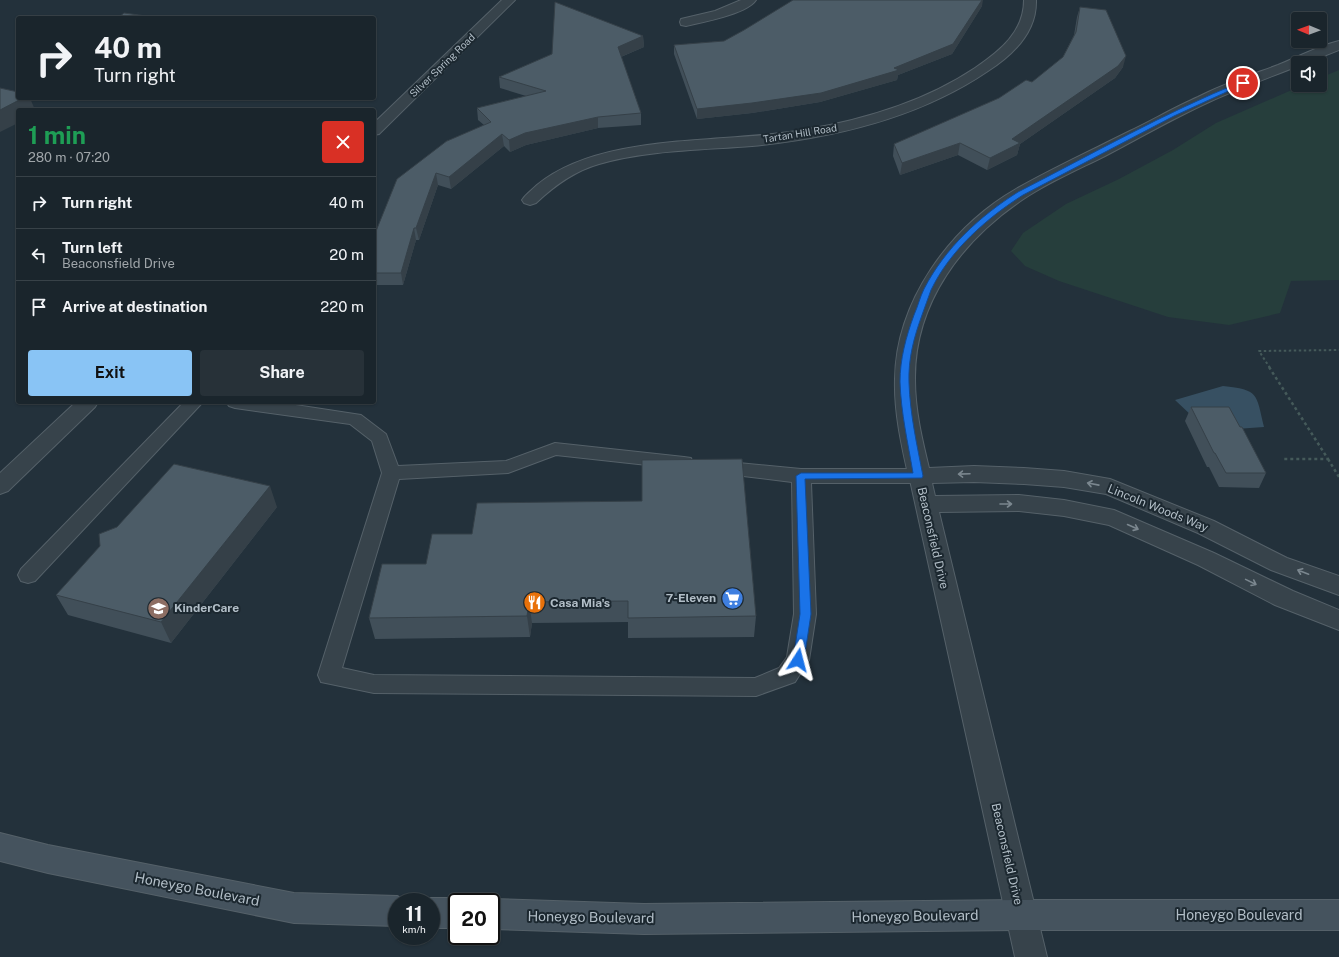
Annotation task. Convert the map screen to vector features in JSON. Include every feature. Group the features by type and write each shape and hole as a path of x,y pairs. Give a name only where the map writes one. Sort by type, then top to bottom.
{"main road":[{"name":"Honeygo Boulevard","path":"0,847 48,859 294,908 388,912"},
{"name":"Honeygo Boulevard","path":"500,914 644,919 1021,915 1339,914"}],"street":[{"name":"Silver Spring Road","path":"376,129 509,0"},
{"path":"686,22 720,14 737,8 750,0"},
{"name":"Tartan Hill Road","path":"530,200 546,185 563,173 596,160 631,154 776,138 837,128 876,118 927,100 969,79 1006,53 1026,23 1031,7 1030,0"},
{"name":"Beaconsfield Drive","path":"1031,957 918,476 906,409 906,358 912,332 928,289 950,254 966,237 998,208 1021,193 1204,99 1339,45"},
{"path":"0,486 86,404"},
{"name":"Lincoln Woods Way","path":"918,476 974,474 1064,478 1110,487 1206,527 1279,564 1339,586"},
{"path":"925,504 1019,503 1064,508 1114,518 1206,559 1284,598 1339,620"}],"lane":[{"path":"28,575 192,404"},
{"path":"249,404 355,419 380,438 391,473 329,674 374,684 756,687 787,675 798,660 805,614 801,476"},
{"path":"391,473 508,466 555,449 801,476 918,476"}],"path":[{"path":"1339,350 1259,351 1339,477"},
{"path":"1282,459 1328,459"}],"green space":[{"path":"1339,70 1339,280 1291,281 1280,313 1229,325 1168,317 1059,281 1025,266 1011,251 1023,233 1066,204 1119,179 1173,150 1216,123 1291,90 1291,92 1327,92 1327,75"}],"water":[{"path":"1223,386 1243,389 1254,395 1257,400 1264,427 1236,429 1192,416 1175,400"}],"building":[{"path":"793,0 982,0 953,44 894,68 899,70 821,93 697,109 674,45 724,41"},
{"path":"555,2 643,36 618,47 641,113 598,117 525,133 509,140 502,134 449,177 436,173 416,228 414,228 401,273 376,273 376,231 397,179 448,140 447,141 491,122 477,108 546,91 499,77 552,54"},
{"path":"1080,7 1106,10 1126,56 1118,66 1012,139 1020,143 990,158 960,143 902,163 894,144 999,98 1026,80 1032,82 1063,57 1076,32"},
{"path":"124,13 146,16 120,16"},
{"path":"0,88 16,92 16,100 19,100 0,110"},
{"path":"1191,407 1229,407 1240,427 1242,427 1266,473 1226,473 1214,453"},
{"path":"742,459 756,616 628,618 628,601 529,602 527,616 369,618 382,564 426,564 432,534 472,534 477,503 642,501 642,460"},
{"path":"174,464 270,486 161,622 56,595 100,546 99,534 117,527"}],"place":[{"name":"7-Eleven","path":"732,598"},
{"name":"Casa Mia's","path":"534,603"},
{"name":"KinderCare","path":"158,608"}],"route":[{"path":"798,660 805,614 801,476 918,476 906,409 906,358 919,310 928,289 950,254 966,237 998,208 1021,193 1204,99 1243,83"}]}
